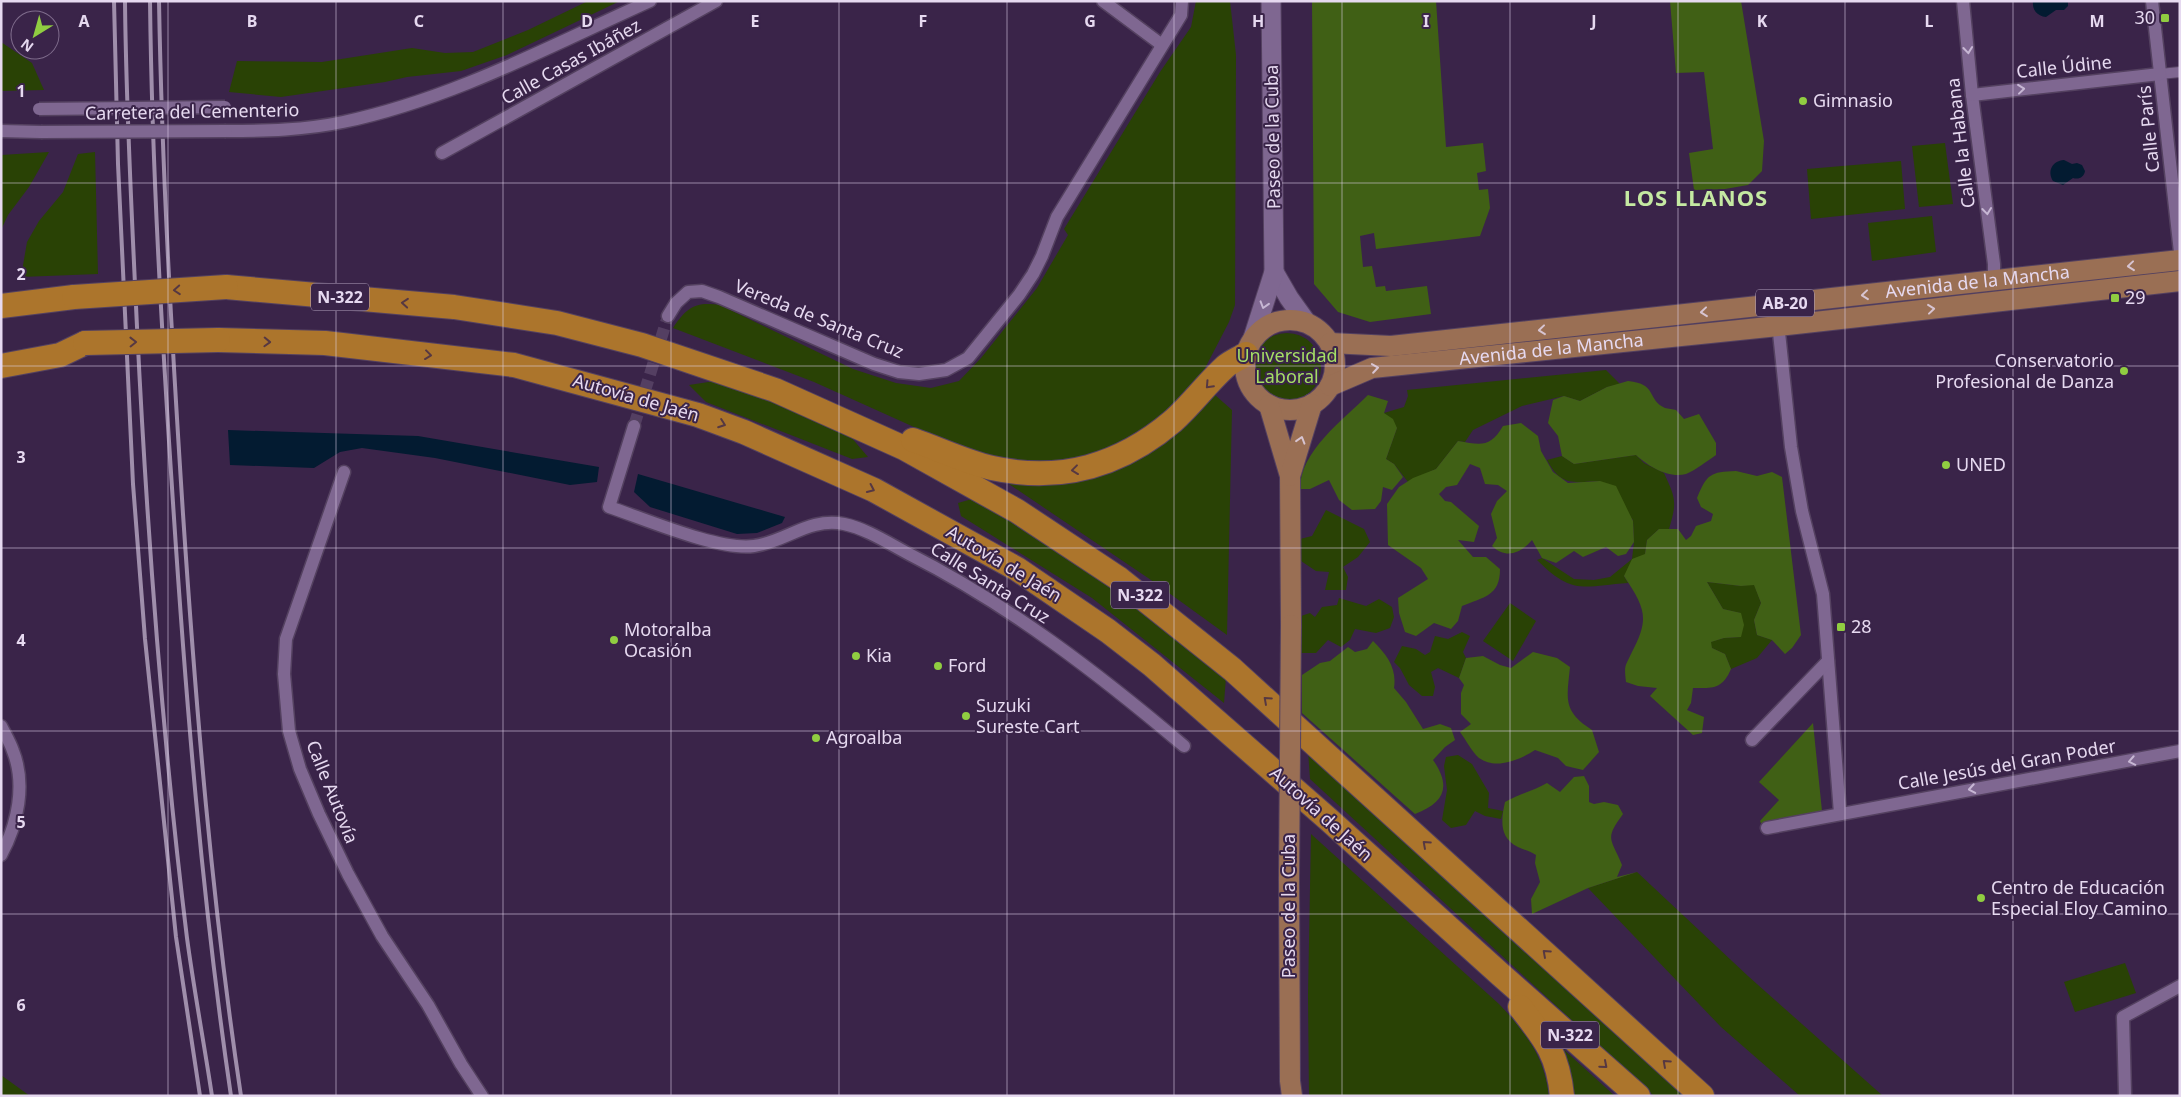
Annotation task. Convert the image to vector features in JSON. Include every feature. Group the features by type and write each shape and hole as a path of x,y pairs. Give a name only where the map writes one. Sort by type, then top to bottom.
{"highway":[{"name":"N-322","path":"1,306 74,297 226,287 454,307 557,322 642,345 775,390 913,453 1017,511 1118,578 1232,669 1702,1096"},
{"path":"1,292 23,291 74,297"},
{"name":"Autovía de Jaén","path":"84,343 218,340 326,344 514,365 698,415 744,432 874,490 1017,569 1108,631 1145,660 1328,819 1638,1096"},
{"path":"1,366 60,355 84,343"},
{"name":"N-322","path":"1,350 84,343"},
{"path":"775,390 991,468 1029,473 1060,472 1089,468 1120,457 1153,438 1184,412 1227,366 1250,346"},
{"path":"1501,975 1554,1055 1562,1096"}],"main road":[{"name":"Paseo de la Cuba","path":"1271,1 1274,272"},
{"name":"Avenida de la Mancha","path":"1330,343 1391,346 2180,260"},
{"path":"1274,272 1289,298 1307,323"},
{"path":"1250,346 1261,330 1272,323 1283,320 1295,320 1307,323 1318,329 1330,343 1335,357 1335,372 1330,386 1322,397 1312,404 1298,410 1284,410 1269,405 1258,397 1250,385 1245,370 1250,346 1274,272"},
{"name":"Avenida de la Mancha","path":"1330,386 1368,368 1778,326 2180,281"},
{"name":"Paseo de la Cuba","path":"1290,476 1312,404"},
{"name":"Paseo de la Cuba","path":"1269,405 1290,476 1289,880 1290,1081 1292,1096"}],"street":[{"name":"Carretera del Cementerio","path":"1,131 284,131 342,122 384,112 484,78 650,1"},
{"name":"Calle Casas Ibáñez","path":"442,153 716,1"},
{"path":"1103,1 1162,45"},
{"name":"Vereda de Santa Cruz","path":"668,316 676,303 688,292 702,291 719,296 891,369 920,374 946,370 968,358 1019,295 1032,274 1042,256 1057,217 1181,15 1182,1"},
{"name":"Calle la Habana","path":"1963,1 1972,95 1994,264 1994,281"},
{"name":"Calle París","path":"2152,1 2180,252"},
{"path":"2160,74 2180,72"},
{"name":"Calle Údine","path":"1972,95 2160,74"},
{"name":"Carretera del Cementerio","path":"39,109 225,108"},
{"path":"1776,304 1791,446 1802,511 1823,594 1840,813"},
{"name":"Calle Santa Cruz","path":"634,426 609,507 730,547 753,546 774,542 812,524 843,524 870,534 948,574 1021,622 1083,665 1184,746"},
{"name":"Calle Autovía","path":"344,472 286,638 284,674 289,731 304,778 348,874 382,936 428,1005 460,1064 482,1096"},
{"path":"1752,740 1828,661"},
{"path":"1,726 14,751 19,772 20,793 16,818 1,855"},
{"name":"Calle Jesús del Gran Poder","path":"1767,828 1840,813 2180,752"},
{"path":"2125,1094 2123,1016 2180,986"}],"green space":[{"path":"588,1 620,1 507,55 461,71 407,77 281,97 229,92 237,61 322,62 412,48 445,53 473,52 528,30"},
{"path":"1196,1 1230,1 1236,55 1235,305 1229,322 1202,374 1173,407 1147,426 1118,443 1092,454 1061,461 1030,464 1005,462 954,445 814,382 673,328 682,315 698,305 720,305 853,369 896,383 931,388 959,381 981,358 1037,288 1068,235 1064,229 1160,72 1191,27"},
{"path":"1312,1 1436,1 1446,147 1483,143 1486,171 1477,173 1479,190 1488,189 1490,208 1480,236 1376,249 1374,233 1360,236 1363,267 1372,266 1376,287 1385,286 1386,291 1427,286 1431,314 1370,322 1338,312 1314,284"},
{"path":"1670,1 1741,1 1764,141 1762,171 1748,185 1725,189 1694,190 1689,153 1713,149 1704,72 1676,73"},
{"path":"1,42 10,48 10,60 28,60 32,63 44,90 1,91"},
{"path":"1945,143 1953,204 1919,207 1912,146"},
{"path":"49,152 29,187 8,215 1,230 1,155"},
{"path":"95,152 98,274 21,277 27,242 39,221 63,192 78,154"},
{"path":"1901,161 1905,209 1811,219 1807,169"},
{"path":"1932,216 1936,252 1872,261 1868,223"},
{"name":"Universidad Laboral","path":"1280,333 1294,333 1306,338 1316,348 1321,360 1321,374 1316,386 1306,396 1294,401 1280,401 1268,396 1258,386 1253,374 1253,360 1258,348 1268,338"},
{"path":"1606,370 1620,384 1607,387 1580,401 1564,396 1522,406 1473,430 1465,442 1458,441 1436,469 1408,482 1394,464 1386,459 1397,428 1384,413 1404,407 1408,396 1407,390"},
{"path":"715,381 776,403 851,437 868,457 852,459 706,402 689,385"},
{"path":"1628,381 1644,385 1659,404 1665,408 1676,410 1684,419 1699,414 1716,443 1716,455 1694,470 1679,475 1659,470 1636,455 1574,464 1562,456 1558,436 1548,423 1553,400 1564,396 1580,401 1607,387"},
{"path":"1215,395 1232,410 1227,635 1151,580 1003,480 1174,434"},
{"path":"1368,395 1388,401 1384,413 1393,419 1397,428 1386,459 1394,464 1403,477 1392,490 1383,487 1381,501 1375,509 1352,510 1339,500 1329,480 1310,489 1300,489 1302,475 1315,449 1335,426"},
{"path":"1521,423 1538,436 1541,451 1553,472 1568,483 1600,481 1616,486 1633,521 1634,542 1626,554 1618,556 1606,547 1583,557 1574,551 1556,563 1542,558 1532,540 1523,549 1508,554 1502,553 1492,546 1497,538 1491,514 1497,501 1507,491 1498,485 1485,484 1480,468 1470,464 1457,485 1446,487 1439,494 1445,501 1451,502 1479,526 1474,542 1458,540 1473,557 1486,557 1500,569 1497,585 1494,590 1484,597 1462,606 1458,621 1451,629 1434,623 1416,636 1405,632 1399,613 1398,598 1428,579 1421,568 1388,545 1387,504 1399,487 1413,478 1436,469 1458,441 1484,443 1494,438 1503,426"},
{"path":"1636,455 1644,463 1664,473 1674,501 1669,529 1659,529 1647,540 1645,554 1624,576 1628,583 1589,587 1570,584 1560,579 1537,560 1542,558 1574,579 1594,580 1610,577 1632,559 1634,542 1633,520 1600,481 1575,482 1563,479 1552,469 1547,460 1562,456 1574,464"},
{"path":"1736,471 1757,476 1772,472 1782,477 1801,635 1785,654 1772,640 1757,635 1754,620 1761,603 1754,585 1741,586 1707,582 1723,609 1741,613 1744,625 1741,637 1724,638 1711,642 1712,648 1725,654 1731,669 1724,681 1716,686 1711,688 1693,688 1691,703 1687,710 1704,717 1702,733 1693,735 1650,696 1657,688 1638,686 1626,682 1626,666 1638,640 1643,613 1637,597 1624,576 1632,559 1645,554 1647,540 1659,529 1678,529 1686,540 1691,536 1696,526 1711,521 1713,514 1701,507 1697,498 1700,490 1710,476 1720,472"},
{"path":"972,499 1015,522 1086,568 1226,677 1224,703 1092,598 961,516 958,503"},
{"path":"1326,510 1364,529 1370,542 1358,557 1343,567 1348,577 1346,590 1325,590 1329,572 1316,571 1301,561 1300,539 1312,536"},
{"path":"1707,582 1741,586 1754,584 1761,603 1754,620 1757,635 1772,640 1757,658 1731,669 1725,654 1712,648 1710,642 1724,638 1741,637 1740,613 1723,609"},
{"path":"1339,598 1366,606 1379,599 1392,607 1394,617 1390,628 1376,633 1355,629 1350,640 1341,647 1328,640 1316,653 1301,653 1301,616 1310,613 1315,617 1322,607 1337,605"},
{"path":"1510,603 1536,621 1513,661 1483,641"},
{"path":"1462,632 1470,636 1463,652 1466,658 1459,678 1438,668 1431,672 1435,687 1433,696 1422,696 1409,685 1400,668 1394,662 1402,646 1416,649 1425,655 1430,652 1435,636 1448,639"},
{"path":"1373,641 1390,662 1394,674 1394,688 1406,702 1423,729 1440,724 1451,728 1455,740 1445,747 1433,760 1442,778 1442,793 1433,805 1415,814 1302,713 1302,675 1320,663 1330,661 1348,647 1355,652 1367,649"},
{"path":"1533,652 1557,658 1570,667 1568,696 1571,710 1582,723 1592,730 1599,752 1583,770 1566,766 1558,758 1535,750 1508,762 1486,762 1476,755 1460,732 1471,724 1461,714 1461,693 1464,685 1459,678 1466,658 1483,656 1500,665 1511,668"},
{"path":"1813,723 1822,811 1762,825 1760,821 1779,800 1759,782"},
{"path":"1308,750 1689,1096 1654,1096 1310,779"},
{"path":"1458,755 1472,764 1489,793 1488,808 1503,811 1501,819 1485,816 1475,811 1466,825 1451,828 1442,820 1447,790 1444,766 1446,757"},
{"path":"1584,776 1589,786 1589,802 1594,804 1604,802 1618,805 1623,814 1611,834 1612,844 1622,865 1617,877 1637,872 1588,888 1532,914 1531,899 1540,882 1535,863 1536,855 1518,847 1507,839 1504,834 1502,822 1505,802 1547,783 1560,792 1574,777"},
{"path":"1311,834 1509,1015 1525,1035 1538,1057 1547,1081 1549,1096 1309,1096 1308,995"},
{"path":"1637,872 1748,976 1883,1096 1800,1096 1721,1027 1588,888"},
{"path":"2125,963 2136,993 2075,1012 2064,982"},
{"path":"1562,1048 1615,1096 1572,1096"},
{"path":"1,1075 30,1096 1,1096"}],"water":[{"path":"2033,1 2068,1 2068,6 2064,10 2056,10 2046,17 2036,12 2033,7"},
{"path":"2064,160 2072,164 2082,165 2085,171 2081,178 2073,178 2063,185 2053,181 2050,174 2056,162"},
{"path":"228,430 418,436 599,467 597,482 570,485 435,458 362,448 340,452 314,468 230,465"},
{"path":"638,474 785,517 782,523 757,533 737,534 650,507 634,492"}],"tunnel":[{"path":"634,426 668,316"}],"railway":[{"path":"114,1 118,164 133,484 145,639 176,937 200,1096"},
{"path":"125,1 137,327 156,633 170,786 187,938 212,1096"},
{"path":"150,1 158,252 183,651 203,874 231,1096"},
{"path":"159,1 168,258 193,660 213,878 241,1096"}],"place":[{"name":"30","path":"2165,18"},
{"name":"Gimnasio","path":"1803,101"},
{"name":"29","path":"2115,298"},
{"name":"Conservatorio Profesional de Danza","path":"2124,371"},
{"name":"UNED","path":"1946,465"},
{"name":"28","path":"1841,627"},
{"name":"Motoralba Ocasión","path":"614,640"},
{"name":"Kia","path":"856,656"},
{"name":"Ford","path":"938,666"},
{"name":"Suzuki Sureste Cart","path":"966,716"},
{"name":"Agroalba","path":"816,738"},
{"name":"Centro de Educación Especial Eloy Camino","path":"1981,898"}],"district":[{"name":"LOS LLANOS","path":"1696,198"}]}
